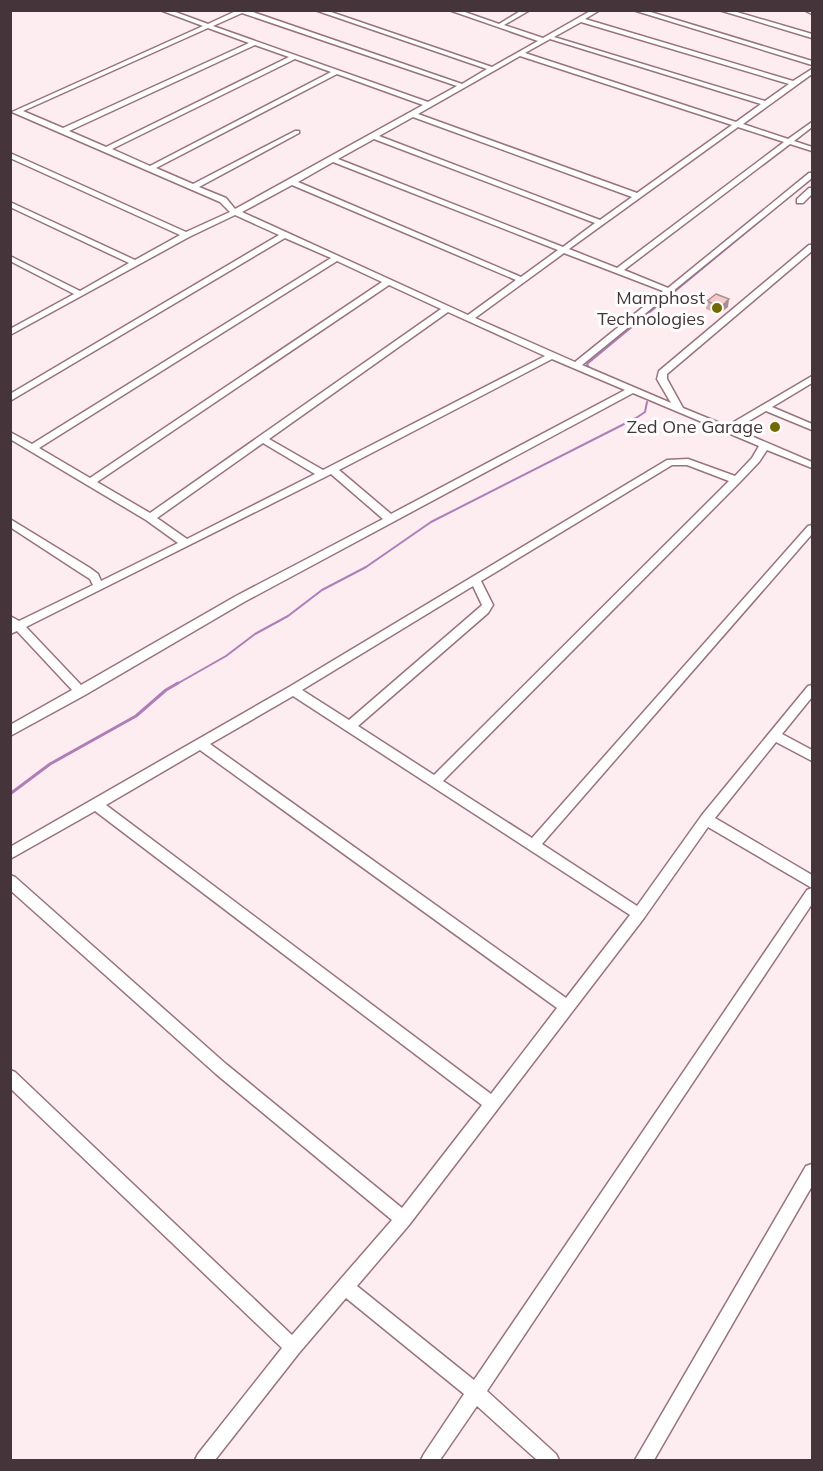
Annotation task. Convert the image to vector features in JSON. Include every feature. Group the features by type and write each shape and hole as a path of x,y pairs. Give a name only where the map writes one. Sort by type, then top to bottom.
{"street":[{"path":"163,10 429,105"},
{"path":"318,10 493,69"},
{"path":"452,10 499,26 767,104"},
{"path":"499,26 527,10"},
{"path":"13,329 186,235 233,211 257,202 597,10"},
{"path":"636,10 813,63"},
{"path":"722,10 813,36"},
{"path":"807,10 813,12"},
{"path":"15,112 243,11 462,86"},
{"path":"581,20 795,84"},
{"path":"63,131 254,42"},
{"path":"520,54 813,149"},
{"path":"105,150 294,57"},
{"path":"470,317 813,71"},
{"path":"149,169 337,72"},
{"path":"15,112 223,200 233,211 552,356 813,465"},
{"path":"412,114 637,196"},
{"path":"618,271 813,124"},
{"path":"192,188 297,132"},
{"path":"373,136 601,223"},
{"path":"10,155 186,235"},
{"path":"332,159 669,291"},
{"path":"577,365 813,175"},
{"path":"291,182 522,280"},
{"path":"800,201 813,190"},
{"path":"10,204 135,263"},
{"path":"10,398 286,234"},
{"path":"679,408 662,379 662,374 813,247"},
{"path":"10,258 80,294"},
{"path":"32,448 337,258"},
{"path":"91,482 389,281"},
{"path":"150,518 448,308"},
{"path":"81,692 13,625 99,587 327,473 552,356"},
{"path":"728,429 810,384"},
{"path":"10,731 240,598 391,520 634,389"},
{"path":"765,407 813,427"},
{"path":"10,435 150,518 186,543"},
{"path":"261,438 327,473 391,520"},
{"path":"435,781 737,480 756,460 765,444"},
{"path":"10,854 293,690 670,462 688,462 737,480"},
{"path":"10,522 86,571 99,587"},
{"path":"533,845 813,528"},
{"path":"350,726 484,610 488,605 474,579"},
{"path":"204,1461 293,1347 404,1219 639,914 706,819 813,689"},
{"path":"293,690 639,914"},
{"path":"774,735 813,756"},
{"path":"200,743 567,1007"},
{"path":"97,805 492,1104"},
{"path":"706,819 813,882"},
{"path":"10,882 221,1069 404,1219"},
{"path":"430,1461 813,894"},
{"path":"10,1077 293,1347"},
{"path":"644,1461 813,1172"},
{"path":"345,1287 476,1394 550,1461"}],"building":[{"path":"716,294 729,299 721,307 707,301"}],"waterway":[{"path":"608,376 589,368 587,364 802,186"},
{"path":"175,685 226,656 255,634 288,616 322,590 366,567 431,522 636,418 645,412 647,402"},
{"path":"10,794 50,764 136,716 166,690 178,683"}],"place":[{"name":"Mamphost Technologies","path":"717,308"},
{"name":"Zed One Garage","path":"775,427"}]}
